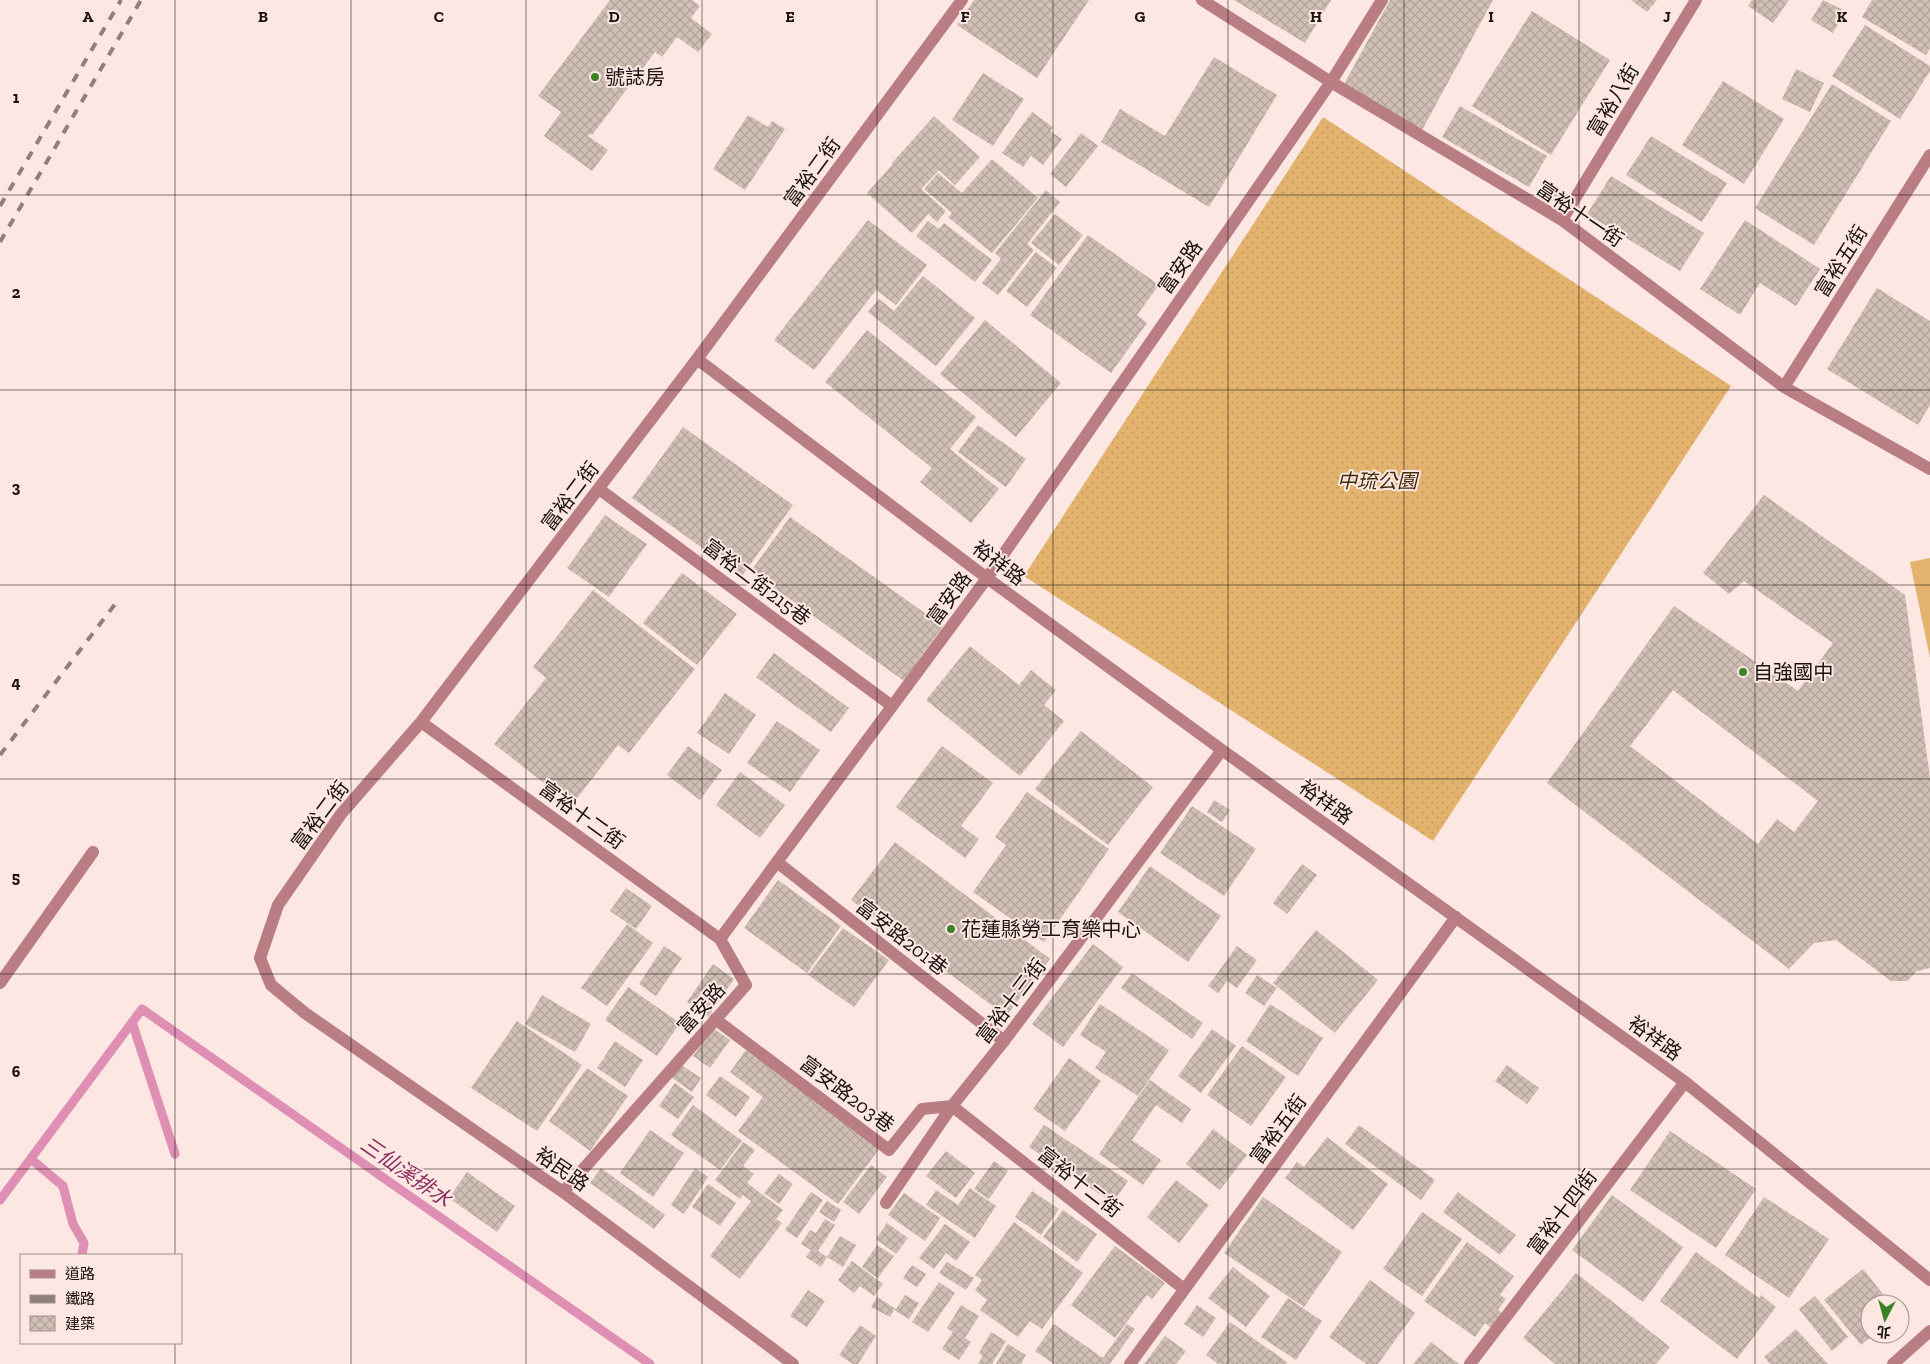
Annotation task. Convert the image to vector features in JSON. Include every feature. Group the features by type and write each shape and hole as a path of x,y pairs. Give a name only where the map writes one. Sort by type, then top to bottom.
{"street":[{"name":"富裕二街","path":"305,1013 271,985 260,958 278,905 341,814 421,722 697,360 962,0"},
{"name":"富裕十一街","path":"1202,0 1331,82 1562,220 1784,387 1930,469"},
{"name":"富安路","path":"563,1192 746,985 720,939 987,578 1331,82 1382,0"},
{"name":"富裕八街","path":"1562,220 1696,0"},
{"name":"富裕五街","path":"1784,387 1930,155"},
{"name":"裕祥路","path":"697,360 987,578 1222,750 1684,1082 1930,1280"},
{"name":"富裕二街215巷","path":"599,489 892,706"},
{"name":"富裕十二街","path":"421,722 720,939"},
{"name":"富裕十三街","path":"886,1203 952,1106 1004,1041 1222,750"},
{"path":"0,984 93,852"},
{"name":"富安路201巷","path":"777,862 1004,1041"},
{"name":"富裕五街","path":"1130,1364 1456,917"},
{"name":"裕民路","path":"305,1013 563,1192 793,1364"},
{"name":"富安路203巷","path":"715,1019 889,1150 922,1109 952,1106"},
{"name":"富裕十四街","path":"1470,1364 1684,1082"},
{"name":"富裕十二街","path":"952,1106 1184,1289"},
{"path":"1893,1364 1930,1331"}],"green space":[{"name":"中琉公園","path":"1323,117 1731,386 1433,841 1024,576"},
{"path":"1930,558 1930,658 1910,562"}],"building":[{"name":"號誌房","path":"610,0 692,0 700,6 691,18 712,34 698,52 677,37 662,57 655,52 592,135 588,136 608,150 592,171 544,136 561,112 538,96"},
{"path":"974,0 1089,0 1037,78 957,25"},
{"path":"1234,0 1331,0 1305,43"},
{"path":"1390,0 1493,0 1422,130 1343,86"},
{"path":"1631,0 1657,0 1647,12"},
{"path":"1752,0 1789,0 1773,23 1748,6"},
{"path":"1823,0 1845,11 1833,33 1811,20"},
{"path":"1872,0 1930,0 1930,48 1926,55 1862,17"},
{"path":"1532,11 1610,60 1551,155 1472,106"},
{"path":"1865,25 1930,66 1930,71 1900,119 1832,76"},
{"path":"1214,57 1277,95 1209,207 1101,142 1120,109 1165,136"},
{"path":"1796,69 1824,83 1810,112 1782,99"},
{"path":"983,73 1024,99 993,146 952,120"},
{"path":"1723,81 1784,119 1744,184 1682,145"},
{"path":"1832,84 1891,121 1814,245 1755,208"},
{"path":"1460,106 1547,156 1529,187 1442,137"},
{"path":"1032,112 1053,127 1050,131 1062,139 1043,165 1031,156 1023,167 1002,153"},
{"path":"748,115 768,127 772,121 785,129 745,190 713,169"},
{"path":"934,116 980,157 955,185 939,170 921,189 946,211 937,222 928,214 912,233 867,193"},
{"path":"1081,133 1098,146 1066,187 1050,174"},
{"path":"1651,136 1727,183 1702,222 1626,175"},
{"path":"992,159 1038,198 992,253 948,217 952,213 924,189 938,173 962,193"},
{"path":"1611,176 1704,233 1680,271 1587,214"},
{"path":"1046,190 1060,202 1027,244 1034,250 998,295 982,283 1001,259 995,253"},
{"path":"1055,214 1083,235 1059,265 1031,243"},
{"path":"868,220 927,265 896,305 876,290 814,370 774,340"},
{"path":"1745,220 1820,269 1796,306 1760,283 1740,315 1700,289"},
{"path":"928,221 939,229 944,223 992,260 975,282 916,236"},
{"path":"1088,235 1159,285 1137,315 1147,323 1111,373 1030,315"},
{"path":"1036,252 1057,268 1027,307 1006,291"},
{"path":"923,276 975,318 936,366 868,312 879,299 894,311"},
{"path":"1877,288 1930,321 1930,405 1918,425 1827,369"},
{"path":"985,320 1061,383 1016,437 940,374"},
{"path":"867,330 976,417 950,449 999,489 971,523 920,482 932,468 825,382"},
{"path":"978,425 1026,459 1006,487 958,452"},
{"path":"683,427 793,505 742,576 632,498"},
{"path":"1764,495 1905,595 1930,778 1930,968 1917,971 1907,981 1891,981 1836,940 1814,943 1789,969 1547,783 1674,606 1798,691 1833,643 1744,581 1729,594 1703,573","holes":["1673,690 1818,801 1794,832 1777,819 1758,844 1630,746"]},
{"path":"605,515 647,544 609,597 567,568"},
{"path":"790,517 943,626 904,681 751,571"},
{"path":"682,573 737,614 697,665 643,623"},
{"path":"593,590 695,669 629,753 618,745 572,805 494,744 546,678 533,667"},
{"path":"970,646 1019,685 1031,670 1056,690 1044,705 1064,721 1020,776 926,700"},
{"path":"774,653 849,708 831,732 756,677"},
{"path":"725,693 756,715 729,754 697,733"},
{"path":"777,721 820,750 790,792 747,763"},
{"path":"1081,731 1153,787 1108,845 1035,789"},
{"path":"688,746 722,770 700,800 667,775"},
{"path":"942,746 993,783 961,826 979,839 965,858 896,807"},
{"path":"740,772 785,805 760,838 716,805"},
{"path":"1027,792 1109,849 1044,942 973,892 1006,845 995,837"},
{"path":"1214,800 1230,810 1222,822 1207,812"},
{"path":"1192,806 1256,849 1224,896 1160,853"},
{"name":"花蓮縣勞工育樂中心","path":"895,842 1050,959 1006,1016 851,900"},
{"path":"1302,864 1317,875 1287,914 1273,903"},
{"path":"1150,866 1221,916 1188,962 1118,912"},
{"path":"778,880 841,926 807,973 744,928"},
{"path":"626,888 652,906 636,929 610,911"},
{"path":"627,924 653,943 607,1006 581,988"},
{"path":"843,928 889,960 854,1007 808,975"},
{"path":"1316,930 1378,980 1335,1033 1273,983"},
{"path":"1093,944 1123,967 1063,1047 1032,1024"},
{"path":"664,946 682,958 656,996 639,984"},
{"path":"1237,946 1257,960 1237,988 1227,981 1218,993 1208,986"},
{"path":"713,964 734,979 708,1017 687,1002"},
{"path":"1132,973 1203,1023 1192,1039 1121,988"},
{"path":"1257,975 1277,988 1264,1006 1245,993"},
{"path":"628,987 680,1023 657,1056 605,1020"},
{"path":"542,995 591,1024 575,1052 525,1024"},
{"path":"1100,1004 1169,1050 1138,1096 1095,1068 1106,1052 1080,1035"},
{"path":"1270,1004 1323,1038 1298,1076 1246,1041"},
{"path":"517,1021 582,1065 537,1131 471,1088"},
{"path":"713,1028 730,1040 710,1068 693,1056"},
{"path":"1212,1029 1236,1046 1201,1093 1178,1076"},
{"path":"615,1041 643,1060 625,1087 597,1068"},
{"path":"1242,1046 1286,1077 1251,1126 1207,1095"},
{"path":"746,1050 880,1148 838,1204 738,1131 763,1097 730,1072"},
{"path":"1069,1058 1101,1081 1065,1131 1033,1109"},
{"path":"680,1064 701,1078 692,1092 671,1077"},
{"path":"1507,1065 1539,1088 1527,1104 1495,1081"},
{"path":"587,1068 628,1096 590,1151 549,1121"},
{"path":"720,1076 750,1097 736,1117 706,1095"},
{"path":"1150,1080 1191,1109 1182,1123 1156,1105 1132,1140 1161,1160 1143,1185 1099,1154"},
{"path":"675,1083 694,1097 678,1119 659,1106"},
{"path":"693,1105 742,1141 720,1170 671,1135"},
{"path":"1044,1125 1128,1181 1113,1203 1029,1147"},
{"path":"1359,1125 1435,1180 1421,1200 1345,1144"},
{"path":"1213,1129 1247,1155 1220,1190 1186,1164"},
{"path":"650,1130 684,1153 653,1197 620,1173"},
{"path":"1670,1131 1756,1189 1716,1248 1630,1190"},
{"path":"1327,1137 1388,1184 1353,1230 1285,1178 1297,1162 1304,1167"},
{"path":"743,1142 755,1150 743,1166 754,1174 747,1183 783,1210 776,1219 782,1223 740,1279 710,1256 751,1201 743,1195 740,1199 715,1180"},
{"path":"946,1151 975,1173 956,1198 926,1176"},
{"path":"994,1161 1008,1171 989,1199 974,1189"},
{"path":"871,1165 887,1177 859,1214 843,1202"},
{"path":"601,1168 665,1215 654,1229 590,1183"},
{"path":"695,1168 708,1177 684,1214 671,1205"},
{"path":"467,1172 515,1206 497,1232 449,1198"},
{"path":"779,1174 793,1184 779,1204 764,1193"},
{"path":"1176,1180 1209,1205 1179,1243 1147,1217"},
{"path":"708,1184 736,1203 720,1226 692,1207"},
{"path":"970,1188 996,1206 975,1238 926,1205 936,1190 958,1205"},
{"path":"1032,1191 1059,1209 1041,1235 1015,1217"},
{"path":"811,1192 823,1200 797,1238 785,1230"},
{"path":"1458,1192 1516,1235 1500,1255 1443,1212"},
{"path":"904,1193 940,1218 925,1241 888,1215"},
{"path":"1612,1195 1683,1247 1643,1302 1572,1250"},
{"path":"1263,1197 1342,1252 1304,1307 1224,1253"},
{"path":"1764,1197 1829,1239 1789,1298 1725,1255"},
{"path":"827,1201 841,1210 834,1222 819,1212"},
{"path":"1063,1210 1097,1234 1077,1262 1043,1237"},
{"path":"1422,1212 1462,1239 1422,1296 1383,1269"},
{"path":"825,1219 835,1225 818,1251 827,1257 821,1267 806,1257 811,1250 801,1244 810,1230 816,1233"},
{"path":"1014,1222 1083,1273 1042,1329 1030,1321 1018,1337 980,1310 987,1300 975,1290 982,1280 975,1275"},
{"path":"887,1223 908,1238 896,1254 876,1239"},
{"path":"945,1224 970,1242 956,1261 946,1253 934,1269 919,1258"},
{"path":"840,1236 856,1245 843,1267 827,1257"},
{"path":"1467,1242 1514,1276 1500,1295 1506,1299 1498,1310 1504,1315 1494,1330 1485,1323 1475,1337 1424,1301"},
{"path":"877,1245 894,1256 878,1278 862,1267"},
{"path":"1115,1246 1165,1283 1152,1299 1147,1295 1115,1338 1071,1305"},
{"path":"1696,1252 1759,1298 1761,1295 1776,1307 1737,1359 1660,1301"},
{"path":"852,1261 883,1284 874,1296 860,1286 854,1293 838,1280"},
{"path":"947,1262 974,1278 966,1290 939,1273"},
{"path":"912,1265 926,1274 917,1287 903,1278"},
{"path":"1233,1267 1270,1296 1246,1327 1208,1298"},
{"path":"1863,1269 1883,1294 1860,1294 1860,1344 1824,1300"},
{"path":"1576,1273 1670,1347 1656,1364 1555,1364 1523,1338"},
{"path":"1370,1280 1415,1313 1378,1364 1366,1364 1329,1337"},
{"path":"939,1282 955,1293 928,1332 912,1322"},
{"path":"808,1290 825,1301 807,1327 790,1316"},
{"path":"905,1295 919,1303 909,1319 894,1310 890,1317 871,1307 877,1297 896,1309"},
{"path":"1815,1296 1848,1337 1832,1351 1799,1309"},
{"path":"1288,1298 1322,1321 1296,1360 1261,1337"},
{"path":"961,1305 979,1316 965,1338 971,1342 959,1360 942,1349 953,1332 947,1328"},
{"path":"1197,1305 1216,1318 1203,1337 1184,1324"},
{"path":"1230,1322 1287,1362 1286,1364 1218,1364 1206,1355"},
{"path":"1054,1324 1103,1358 1127,1324 1135,1329 1110,1364 1054,1364 1035,1351"},
{"path":"860,1325 876,1336 858,1364 853,1364 839,1355"},
{"path":"1796,1329 1828,1364 1770,1364 1764,1357"},
{"path":"991,1332 1006,1341 992,1364 978,1364 983,1356 979,1353"},
{"path":"1165,1336 1186,1351 1176,1364 1144,1364"},
{"path":"1431,1342 1459,1364 1413,1364"},
{"path":"1008,1344 1026,1355 1021,1364 996,1364"}],"waterway":[{"name":"三仙溪排水","path":"0,1200 142,1009 650,1364"},
{"path":"132,1022 175,1154"},
{"path":"31,1159 63,1186 73,1224 84,1243 82,1254"}],"railway":[{"path":"0,206 121,0"},
{"path":"0,242 141,0"},
{"path":"0,755 119,599"}],"place":[{"name":"號誌房","path":"595,77"},
{"name":"自強國中","path":"1743,672"},
{"name":"花蓮縣勞工育樂中心","path":"951,929"}]}
